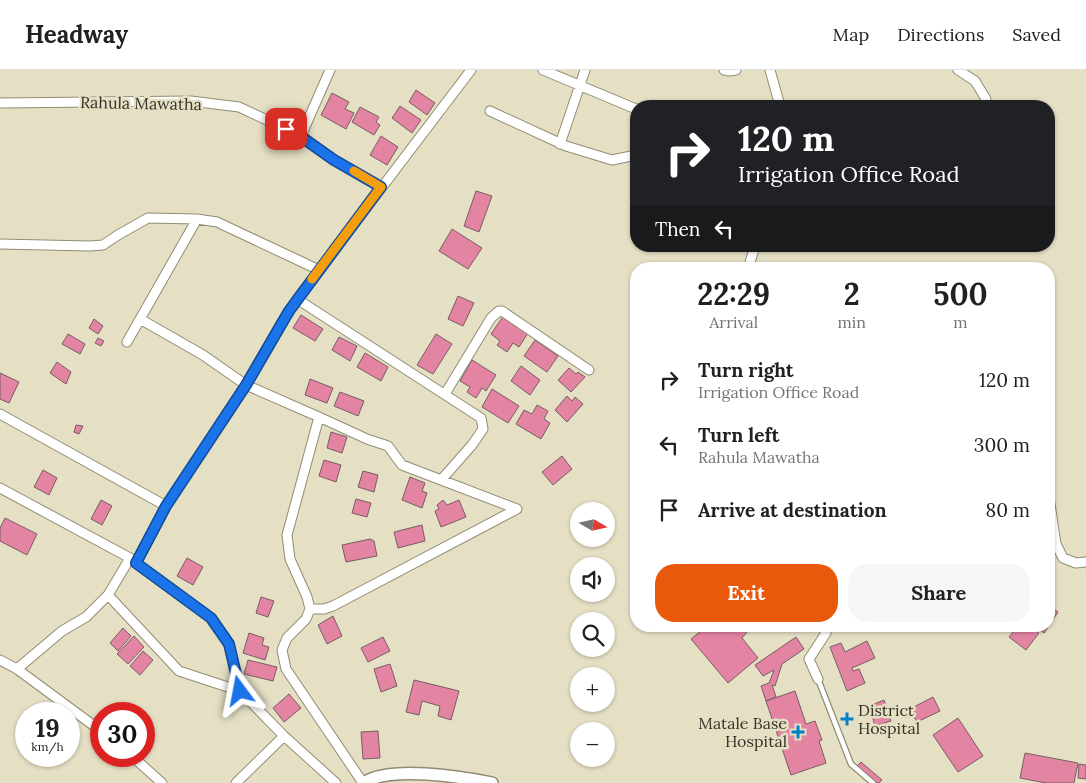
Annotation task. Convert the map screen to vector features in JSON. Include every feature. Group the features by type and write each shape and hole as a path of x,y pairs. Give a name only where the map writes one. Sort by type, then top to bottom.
{"street":[{"path":"300,136 330,70"},
{"path":"17,669 62,631 86,618 108,595 133,560 166,506 246,385 297,299 470,70"},
{"path":"543,70 630,106"},
{"path":"560,144 586,70"},
{"path":"724,70 736,70"},
{"path":"770,70 778,100"},
{"path":"958,70 975,81 986,99"},
{"name":"Rahula Mawatha","path":"0,103 191,101 239,107 300,136 334,160 381,187"},
{"path":"490,111 560,144 612,160 630,156"},
{"path":"0,244 103,245 118,234 148,218 197,219 217,222 319,270"},
{"path":"127,342 197,219"},
{"path":"297,299 481,418 483,430 442,480"},
{"path":"445,394 491,318 499,311 589,370"},
{"path":"140,319 203,355 246,385 367,439 388,446 402,465 516,509 333,606 310,610"},
{"path":"0,414 166,506"},
{"path":"319,417 287,534 290,559 307,597 310,610 306,618 287,638 282,650 286,669 364,783 372,777 391,774 457,776 492,783"},
{"path":"0,488 133,560 211,618 229,644 240,691"},
{"path":"1055,537 1063,558 1076,563 1086,562"},
{"path":"108,595 179,671 240,691 284,736 336,783"},
{"path":"818,678 809,659 825,632"},
{"path":"0,660 48,690 90,724"},
{"path":"236,783 284,736"},
{"path":"144,767 162,783"}],"lane":[{"path":"818,678 852,764 873,783"}],"building":[{"path":"416,90 435,103 427,115 409,102"},
{"path":"332,93 349,102 345,109 354,113 346,129 321,115"},
{"path":"400,106 421,120 412,133 392,118"},
{"path":"360,107 379,117 376,122 380,125 374,135 352,122"},
{"path":"381,136 398,147 387,165 370,155"},
{"path":"476,191 492,196 479,232 464,226"},
{"path":"452,229 482,248 468,269 439,251"},
{"path":"458,296 474,303 463,326 448,319"},
{"path":"301,315 323,329 315,341 293,328"},
{"path":"504,315 528,333 519,347 513,343 507,352 497,345 500,341 491,334"},
{"path":"94,319 103,326 98,334 89,328"},
{"path":"68,334 85,344 80,354 62,344"},
{"path":"436,334 452,344 433,374 417,365"},
{"path":"339,337 357,346 350,361 332,350"},
{"path":"98,338 104,341 101,346 95,343"},
{"path":"535,340 558,356 547,372 524,356"},
{"path":"365,353 388,367 381,381 357,367"},
{"path":"472,360 496,375 486,391 482,388 476,398 467,392 470,387 460,381"},
{"path":"57,362 71,372 66,384 50,373"},
{"path":"521,366 540,380 530,395 511,381"},
{"path":"569,368 576,374 578,372 585,377 571,392 558,380"},
{"path":"0,373 19,382 9,403 0,399"},
{"path":"310,379 333,388 327,403 305,395"},
{"path":"492,389 519,406 508,423 482,407"},
{"path":"340,392 364,401 358,416 334,406"},
{"path":"567,396 572,401 575,397 583,404 567,422 555,410"},
{"path":"537,405 548,411 544,419 550,423 541,439 516,424 524,410 532,414"},
{"path":"76,425 83,426 79,434 74,432"},
{"path":"331,432 347,437 342,453 327,448"},
{"path":"562,456 572,469 553,485 542,472"},
{"path":"324,460 341,465 336,482 319,476"},
{"path":"43,470 57,478 49,495 34,487"},
{"path":"363,471 378,475 374,492 358,487"},
{"path":"410,477 425,483 422,491 427,493 422,508 402,500"},
{"path":"356,499 371,503 367,517 352,513"},
{"path":"101,500 112,506 102,525 91,519"},
{"path":"443,500 447,505 459,500 466,517 441,527 435,511 439,509 437,505"},
{"path":"5,518 37,534 27,555 0,541 0,528"},
{"path":"422,525 425,541 398,548 394,532"},
{"path":"370,539 374,541 377,556 346,562 342,545"},
{"path":"187,558 203,567 193,585 177,576"},
{"path":"261,597 274,601 268,617 256,613"},
{"path":"333,616 342,636 327,644 318,625"},
{"path":"123,628 131,636 118,651 110,643"},
{"path":"700,632 747,632 742,638 758,658 728,683 691,639"},
{"path":"1013,632 1039,633 1026,650 1009,637"},
{"path":"249,633 264,638 262,645 269,647 265,660 243,653"},
{"path":"134,636 144,647 128,664 117,654"},
{"path":"383,637 390,651 368,662 361,648"},
{"path":"796,637 804,649 782,664 775,686 772,685 776,697 766,701 761,686 769,683 774,670 763,676 755,665"},
{"path":"867,641 875,658 852,668 853,671 859,669 865,683 847,691 830,647 841,643 845,652"},
{"path":"143,651 153,660 140,675 130,666"},
{"path":"248,660 277,667 273,681 244,674"},
{"path":"390,664 397,686 381,692 374,669"},
{"path":"414,680 459,691 451,720 438,716 440,706 422,701 419,715 406,712"},
{"name":"Matale Base Hospital","path":"795,691 806,724 815,721 822,740 819,741 826,763 791,775 766,701"},
{"path":"289,694 301,708 284,722 273,708"},
{"path":"933,697 940,711 917,722 910,709"},
{"path":"884,700 891,721 875,726 869,706"},
{"path":"958,718 983,756 958,772 933,735"},
{"path":"378,731 380,758 363,759 361,732"},
{"path":"1025,753 1078,763 1074,783 1046,783 1020,778"},
{"path":"861,762 882,780 879,783 873,783 856,767"},
{"path":"1079,764 1086,765 1086,779 1078,778"}],"slow traffic":[{"path":"312,279 381,187 354,171"}],"place":[{"name":"District Hospital","path":"847,719"},
{"name":"Matale Base Hospital","path":"798,732"}],"route":[{"path":"240,691 229,644 211,618 136,563 166,506 246,385 289,311 381,187 286,129"}]}
